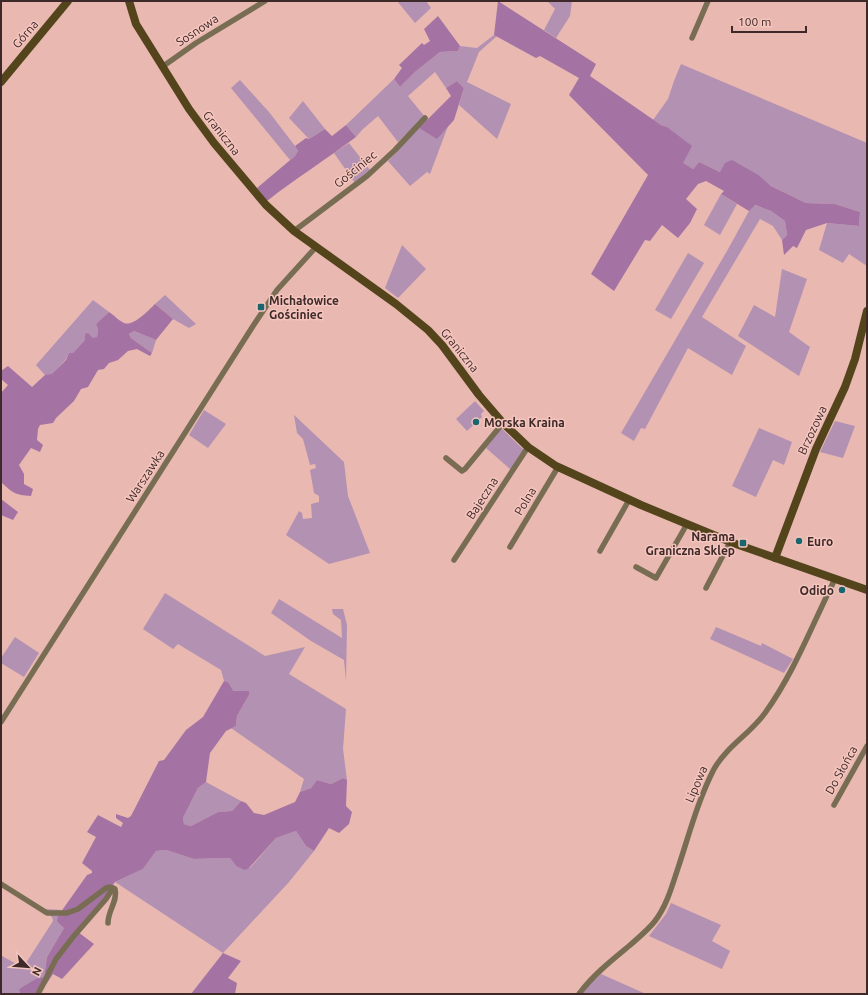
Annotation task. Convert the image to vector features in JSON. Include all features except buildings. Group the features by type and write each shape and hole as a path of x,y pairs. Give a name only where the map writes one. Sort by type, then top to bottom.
{"street":[{"name":"Górna","path":"1,82 68,1"},
{"name":"Graniczna","path":"129,1 136,24 189,109 214,143 266,205 294,231 396,304 428,330 442,345 503,423 528,447 558,467 629,500 730,542 867,590"},
{"name":"Sosnowa","path":"162,67 196,43 264,1"},
{"path":"692,38 708,1"},
{"name":"Gościniec","path":"294,231 367,176 395,150 425,118"},
{"name":"Warszawka","path":"1,722 253,326 277,290 316,247"},
{"name":"Brzozowa","path":"775,558 816,449 845,387 867,311"},
{"path":"446,458 462,471 503,423"},
{"name":"Bajeczna","path":"454,560 528,447"},
{"name":"Polna","path":"510,547 558,467"},
{"path":"600,551 629,500"},
{"path":"636,566 656,578 687,524"},
{"path":"706,588 730,542"},
{"name":"Lipowa","path":"579,994 605,966 642,935 664,908 702,793 715,767 737,740 751,729 764,714 775,697 788,675 835,579"},
{"name":"Do Słońca","path":"834,805 867,746"},
{"path":"1,884 47,913 67,913 78,909 106,888 113,888"},
{"path":"108,923 108,915 116,898 115,889 113,888"},
{"path":"38,994 56,959 72,937 106,899 113,888"}],"shaded area":[{"path":"397,1 426,1 431,8 415,23"},
{"path":"498,1 596,64 590,76 661,125 667,127 692,146 683,163 693,169 699,162 720,172 725,163 732,160 760,176 771,186 806,203 835,204 860,212 859,226 827,223 806,230 797,248 793,246 784,255 782,240 787,235 785,221 771,211 755,205 749,211 721,194 724,191 706,181 698,184 686,199 697,209 690,223 678,238 662,225 650,241 645,240 614,291 591,274 648,175 569,95 579,78 540,56 536,58 494,35"},
{"path":"547,1 572,1 570,16 556,38 544,30 555,9"},
{"path":"438,16 460,46 458,51 440,52 415,72 400,87 394,79 402,68 399,65 422,43 424,45 430,41 424,29"},
{"path":"494,35 497,36 479,52 467,82 511,104 497,139 459,105 464,88 457,81 446,88 435,72 408,96 425,117 398,142 378,116 356,137 346,125 394,79 400,87 415,72 440,52 458,51 460,46 477,48"},
{"path":"681,64 867,143 867,266 849,254 843,263 819,250 827,223 859,226 860,212 835,204 806,203 771,186 760,176 720,172 699,162 693,169 682,163 667,127 653,120 668,99"},
{"path":"240,80 269,112 295,146 298,151 290,160 231,88"},
{"path":"457,81 464,88 454,120 437,139 419,128 451,96 446,88"},
{"path":"303,101 325,129 309,139 289,118"},
{"path":"346,125 356,137 267,201 257,188 295,156 298,151 295,146 306,138 309,139 325,129 332,136"},
{"path":"448,126 430,174 427,172 410,186 388,161 419,128 437,138"},
{"path":"349,143 370,170 355,183 334,153"},
{"path":"721,194 737,204 720,235 704,225"},
{"path":"754,205 771,211 785,221 787,235 782,240 773,226 760,219 702,317 746,346 732,375 688,348 645,429 641,428 634,441 621,433 749,211"},
{"path":"402,245 426,269 398,298 385,288"},
{"path":"688,253 704,263 671,319 655,310"},
{"path":"782,269 807,279 789,332 810,347 799,376 738,336 754,305 775,317"},
{"path":"165,295 196,324 189,328 173,319 155,304"},
{"path":"93,300 109,312 96,324 98,329 97,337 93,339 88,333 85,340 73,353 69,353 66,359 52,375 45,375 36,365"},
{"path":"155,304 173,319 156,340 134,331 129,334 131,338 152,353 150,356 137,349 128,351 118,360 109,363 104,369 98,370 88,387 81,389 74,401 56,418 53,423 40,425 37,440 43,445 40,452 31,448 19,465 24,474 24,484 33,489 31,496 14,493 8,489 1,482 1,393 8,385 1,379 1,371 8,366 32,387 45,375 52,374 66,360 69,353 73,353 85,340 85,334 88,333 93,338 97,337 98,329 96,324 109,312 122,322 128,324 141,317"},
{"path":"134,331 156,340 152,353 131,338 129,334"},
{"path":"475,401 484,411 481,414 482,417 467,431 456,419"},
{"path":"204,410 226,424 208,448 189,435"},
{"path":"294,415 344,462 348,496 370,553 329,564 286,535 299,511 302,513 303,519 312,518 311,504 319,502 319,496 314,493 310,470 316,468 315,464 310,465 303,439 297,433"},
{"path":"835,421 855,426 843,458 820,452"},
{"path":"501,428 524,450 511,470 486,448"},
{"path":"759,428 792,442 784,465 773,460 756,497 732,486"},
{"path":"1,499 18,512 13,520 1,515"},
{"path":"165,593 265,656 305,647 289,674 346,709 343,749 347,780 343,778 331,784 317,780 311,788 300,792 304,779 231,728 236,726 237,716 249,695 232,691 228,682 224,681 221,670 178,644 173,649 143,629"},
{"path":"279,599 342,638 341,620 333,614 332,609 343,609 347,625 346,681 344,660 311,641 271,613"},
{"path":"716,627 761,646 762,643 793,659 784,673 710,639"},
{"path":"15,637 39,653 24,677 1,663 1,658"},
{"path":"224,681 228,682 233,691 249,691 249,695 237,716 236,726 226,731 210,753 206,782 198,788 183,818 184,824 191,826 218,812 232,811 241,801 246,803 254,813 264,815 295,802 300,792 311,788 317,780 331,784 343,778 347,780 346,806 352,812 349,824 339,833 329,828 314,851 306,846 296,831 276,838 249,868 245,870 236,866 230,858 194,859 166,850 156,851 143,869 115,882 78,932 94,944 62,979 53,974 40,994 20,994 19,989 36,979 44,977 47,957 64,928 57,921 58,916 87,875 92,873 92,871 82,863 96,837 87,832 98,815 121,827 123,823 116,818 116,814 128,818 131,816 159,761 164,760 186,730 203,717"},
{"path":"206,782 241,801 232,811 218,812 191,826 184,824 183,818 198,788"},
{"path":"296,831 306,846 314,851 289,882 223,953 115,882 143,869 156,851 166,850 194,859 230,858 236,866 250,868 276,838"},
{"path":"22,899 45,909 62,910 58,916 64,928 47,957 44,977 19,989 20,994 1,994 2,956 20,966 26,963 53,921 52,917"},
{"path":"671,903 721,925 712,941 730,951 722,969 649,936 666,914"},
{"path":"223,953 241,961 228,978 237,983 235,994 191,994"},
{"path":"601,974 646,994 583,994 589,985"}],"place":[{"name":"Michałowice Gościniec","path":"261,307"},
{"name":"Morska Kraina","path":"476,422"},
{"name":"Euro","path":"799,541"},
{"name":"Narama Graniczna Sklep","path":"743,543"},
{"name":"Odido","path":"842,590"}]}
